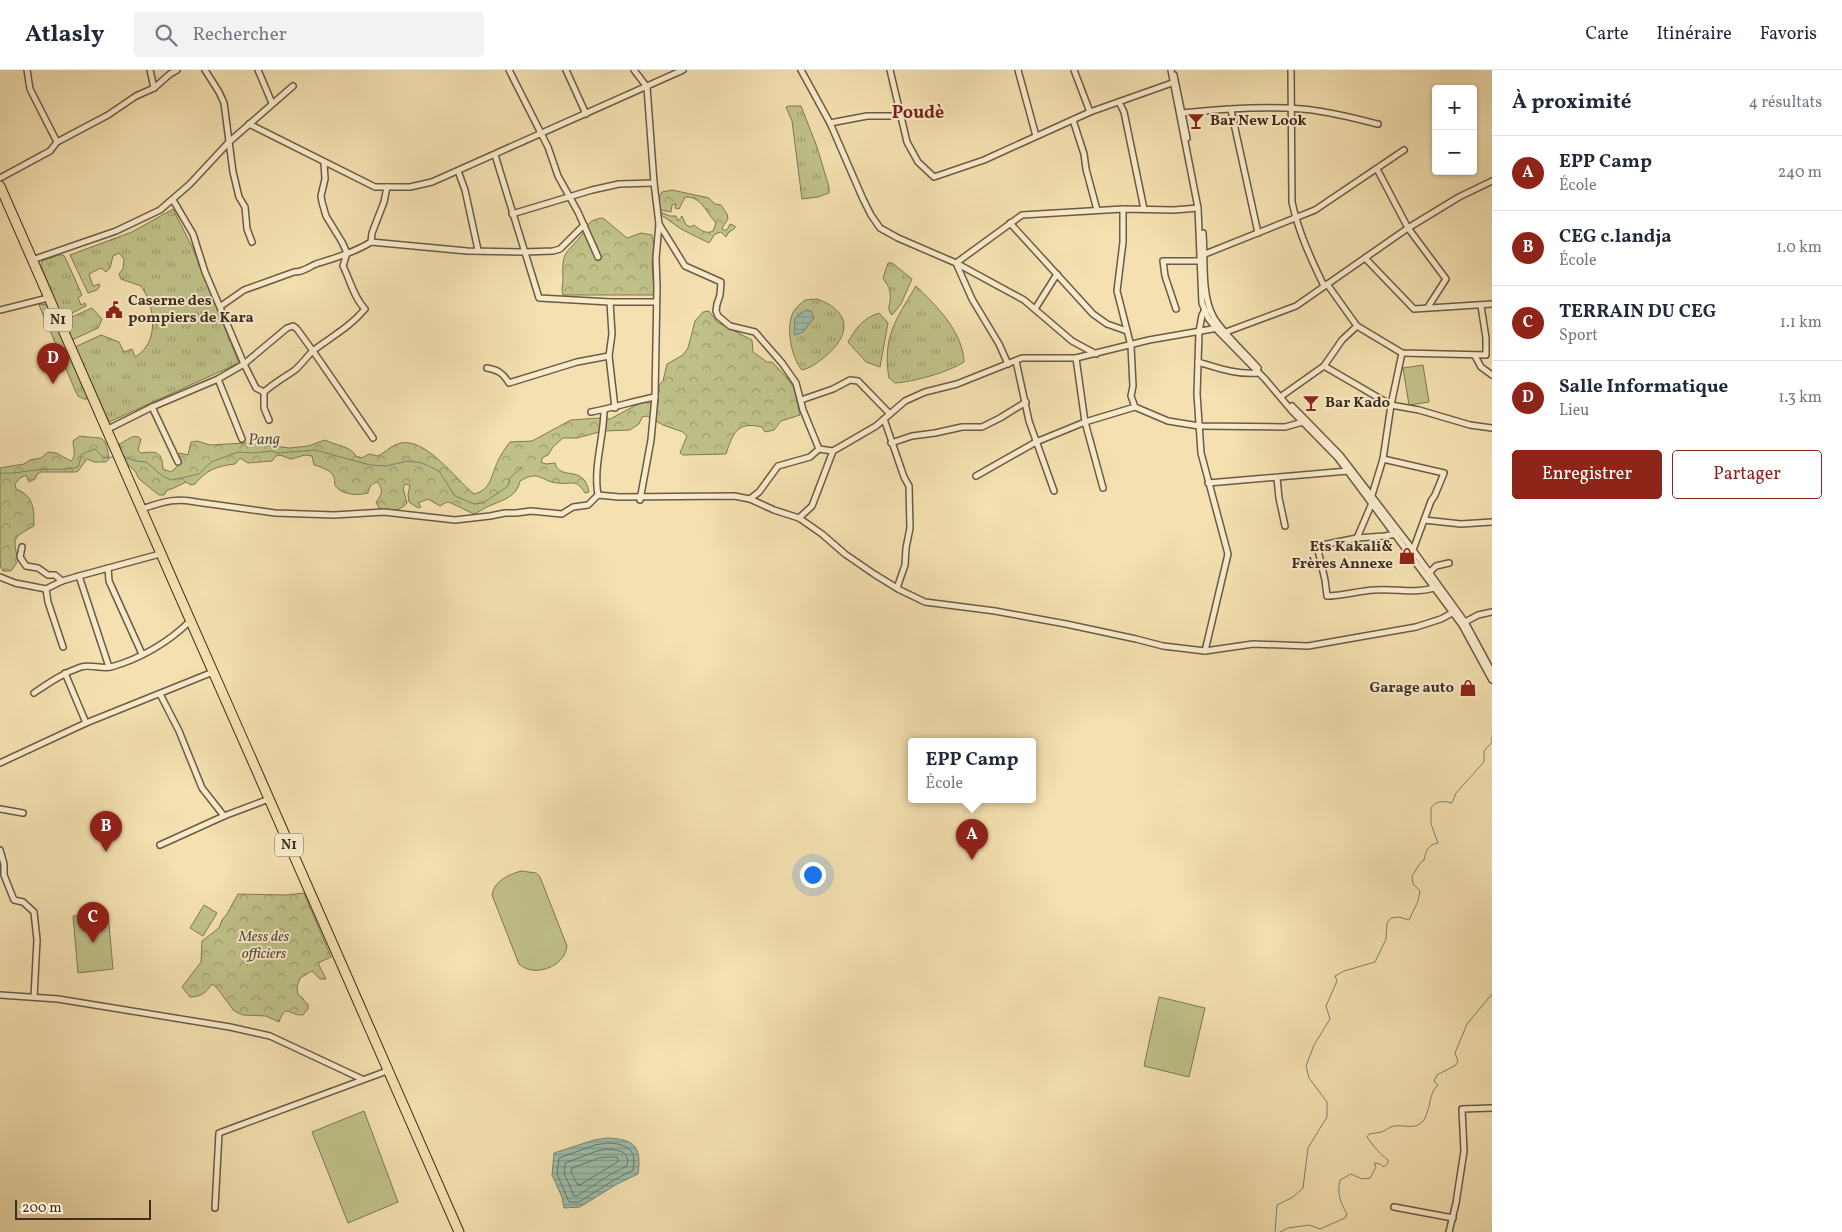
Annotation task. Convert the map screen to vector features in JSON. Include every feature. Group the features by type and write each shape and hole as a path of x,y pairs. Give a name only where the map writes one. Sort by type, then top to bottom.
{"highway":[{"name":"N1","path":"0,186 459,1232"}],"street":[{"path":"27,70 30,89 57,142"},
{"path":"150,70 154,88"},
{"path":"0,178 50,151 57,142 108,116 136,96 154,88 177,70"},
{"path":"205,70 224,103 233,172 239,197 245,208 247,229 252,242"},
{"path":"258,70 272,103"},
{"path":"509,70 548,147 558,176 584,225 598,257"},
{"path":"566,70 586,114"},
{"path":"634,70 647,87 659,224 656,258 655,396 651,440 640,498"},
{"path":"249,124 375,187 410,187 432,182 458,171 683,70"},
{"path":"801,70 830,123 863,199 880,228 1004,288 1035,308 1072,341 1096,354"},
{"path":"890,70 907,142 918,162 934,177 984,160 1090,112 1172,82"},
{"path":"1018,70 1036,136"},
{"path":"1074,70 1090,112"},
{"path":"1172,70 1172,82 1198,208 1202,303 1205,310 1218,328 1258,373 1338,458 1462,625 1492,680"},
{"path":"1172,70 1201,208 1207,303 1218,328 1226,332 1295,409 1340,455 1372,495 1466,622 1492,672"},
{"path":"1291,70 1292,202 1296,218 1312,263 1326,285 1358,326 1402,353 1486,355 1486,338 1481,306"},
{"path":"32,260 116,231 160,210 190,184 229,142 293,86"},
{"path":"1119,102 1124,112 1144,209"},
{"path":"1182,114 1231,110 1291,109 1318,111 1378,124"},
{"path":"1231,110 1258,233"},
{"path":"830,123 867,116 901,116"},
{"path":"1073,120 1084,154 1097,210"},
{"path":"1205,254 1315,210 1404,150"},
{"path":"495,155 539,298 610,302 656,302"},
{"path":"269,420 264,408 264,392 275,382 297,369 313,351 333,338 365,309 358,302 343,266 347,252 326,216 322,202 321,196 325,178 324,162"},
{"path":"1377,169 1408,228 1446,279 1428,307"},
{"path":"458,171 465,190 478,250"},
{"path":"1226,332 1296,306 1408,228 1460,197 1492,181"},
{"path":"512,214 592,190 619,184 654,183"},
{"path":"371,242 387,187"},
{"path":"173,200 193,234 206,272 244,364 256,388 264,392"},
{"path":"956,264 1022,215 1097,210 1174,210 1198,208"},
{"path":"1123,209 1117,291 1131,346 1132,396 1135,406"},
{"path":"1010,223 1093,314 1107,324 1128,331"},
{"path":"659,224 685,266 721,282 720,296 717,304 718,316 730,326 755,332 796,383 802,400 803,410 819,449"},
{"path":"220,306 244,290 294,272 301,272 347,252 360,249 371,242 436,249 524,252 560,249 584,225"},
{"path":"1365,258 1414,309 1492,304"},
{"path":"1176,309 1165,276 1163,261 1201,261"},
{"path":"956,264 972,299 999,344 1008,364"},
{"path":"1035,308 1057,274"},
{"path":"0,310 48,298"},
{"path":"610,302 612,334 609,356 615,408"},
{"path":"1205,310 1202,315 1199,332 1197,394 1201,453 1228,554 1206,652"},
{"path":"106,430 152,407 218,379 244,364 287,328 293,326 313,351 373,438"},
{"path":"1283,395 1324,366 1342,340 1358,326"},
{"path":"799,518 812,506 832,452 876,426 905,401 925,392 956,384 1022,358 1076,358 1131,346 1148,340 1218,328"},
{"path":"1372,495 1383,459 1391,404 1402,353"},
{"path":"487,368 496,370 504,375 509,383 577,362 609,356"},
{"path":"1475,356 1481,368 1492,375"},
{"path":"1076,358 1085,422 1103,488"},
{"path":"1016,361 1029,421 1054,491"},
{"path":"1198,362 1246,374 1258,373"},
{"path":"1324,366 1391,404 1470,425 1492,428"},
{"path":"218,379 242,439"},
{"path":"802,400 833,389 850,380 858,381 890,414"},
{"path":"591,412 615,408 655,396"},
{"path":"891,443 903,438 962,427 982,427 1026,402"},
{"path":"976,476 1036,442 1085,422 1135,406 1168,421 1199,426 1285,427 1303,422"},
{"path":"152,407 178,462"},
{"path":"598,495 596,486 597,462 604,425 604,410"},
{"path":"884,420 891,443 910,486 910,528 905,565 897,588"},
{"path":"819,449 832,452"},
{"path":"750,499 759,492 778,466 810,457 819,449"},
{"path":"1383,459 1444,473 1413,550"},
{"path":"1208,483 1348,471"},
{"path":"1277,478 1285,526"},
{"path":"142,509 156,503 160,504 187,499 196,502 275,513 334,515 384,512 455,520 530,511 562,514 573,507 588,504 598,495 640,498 734,496 750,499 774,510 799,518 822,534 844,554 897,588 925,602 995,611 1163,646 1206,652 1253,644 1308,646 1416,627 1441,619 1452,613"},
{"path":"1357,538 1372,503"},
{"path":"1424,520 1460,524 1492,522"},
{"path":"1396,534 1357,538 1318,546 1327,596 1375,590 1412,591 1434,588"},
{"path":"22,547 20,558 26,566 38,568 48,575 55,575 62,581"},
{"path":"0,577 46,589 62,581 160,554"},
{"path":"1429,572 1436,566 1449,564"},
{"path":"108,568 109,581 142,654"},
{"path":"79,576 109,667"},
{"path":"46,589 48,602 64,647"},
{"path":"1466,622 1478,615 1492,612"},
{"path":"34,693 65,673 83,666 109,667 142,654 176,635 190,621"},
{"path":"0,763 86,723 213,672"},
{"path":"65,673 86,723"},
{"path":"160,694 179,730 202,788 224,816"},
{"path":"160,845 224,816 269,799"},
{"path":"0,809 23,813"},
{"path":"0,850 4,864 2,875 14,900 22,902 34,912 37,949 34,997"},
{"path":"0,995 58,999 92,1004 230,1027 270,1036 362,1079"},
{"path":"215,1208 219,1133 387,1071"},
{"path":"1450,1232 1464,1151 1462,1109 1492,1108"},
{"path":"1394,1207 1453,1218"}],"green space":[{"path":"801,106 817,147 829,187 829,193 818,197 802,199 792,121 786,107"},
{"path":"672,190 709,198 715,204 721,205 728,219 722,228 723,230 727,230 730,224 735,226 735,228 726,237 721,232 715,234 709,243 681,229 660,214 660,212 676,216 678,221 682,216 686,225 691,227 694,225 705,232 713,231 716,223 703,206 691,197 685,197 679,209 675,208 676,204 672,205 671,212 661,210 659,204 662,192"},
{"path":"173,209 193,249 239,363 109,422 75,347 101,335 119,342 124,352 132,349 135,357 143,351 152,334 152,314 146,294 141,286 121,279 119,274 123,269 124,259 119,253 113,256 110,268 106,272 101,268 89,274 93,286 99,284 100,286 97,290 88,293 70,255 132,232"},
{"path":"603,218 627,238 641,233 652,235 654,246 652,263 653,295 563,295 563,264 565,255 591,222"},
{"path":"59,255 65,257 82,295 78,298 81,305 85,303 86,306 62,318 41,266 42,261"},
{"path":"888,263 892,263 912,279 901,304 892,315 889,310 889,290 883,278"},
{"path":"916,286 940,310 954,330 959,340 964,362 931,376 895,383 889,378 887,364 889,340 902,309"},
{"path":"817,299 829,304 837,311 842,318 844,326 838,343 831,351 815,364 802,370 795,358 790,341 791,317 805,300"},
{"path":"40,304 46,305 49,308 87,399 78,396 75,390"},
{"path":"92,308 102,319 98,328 72,340 63,321"},
{"path":"709,311 717,322 752,340 753,352 767,362 772,362 789,380 794,388 800,415 781,421 774,430 765,432 762,427 741,427 731,440 726,454 683,455 680,453 687,436 683,432 663,425 647,416 642,417 639,424 630,430 603,431 577,438 563,438 553,447 548,455 543,457 541,462 546,464 555,463 558,469 582,478 589,492 585,493 579,485 573,483 552,482 532,476 520,481 516,491 509,497 474,514 451,503 447,502 440,506 428,499 418,503 421,507 418,508 409,502 410,485 405,484 403,488 407,503 401,508 387,510 379,508 376,502 381,492 381,487 377,482 371,486 368,493 345,493 335,485 331,472 314,465 312,456 305,455 291,459 280,455 276,456 272,461 248,463 240,458 235,464 208,472 195,484 191,485 186,482 167,490 164,495 159,495 139,479 135,471 125,462 119,444 133,437 138,437 141,439 138,450 141,453 155,452 158,454 163,469 171,472 180,464 179,453 188,455 191,442 197,441 210,445 245,443 290,448 308,446 325,440 346,448 362,458 369,454 378,456 395,445 405,443 416,445 438,459 474,494 487,486 500,457 510,442 532,441 571,420 610,419 642,402 658,404 659,385 663,381 667,364 683,355 688,348 695,321 703,312"},
{"path":"879,313 888,323 880,367 866,362 848,342 860,324"},
{"path":"1423,365 1429,402 1409,405 1403,368"},
{"path":"80,436 104,440 109,459 106,462 94,462 87,459 76,472 41,472 37,474 35,479 29,482 26,475 20,478 15,484 16,489 30,499 33,509 34,526 18,536 15,547 18,561 11,571 3,571 0,558 0,468 24,464 30,460 41,458 48,452 56,453 71,461 74,454 73,441"},
{"path":"521,871 536,873 540,877 567,946 561,960 555,965 540,970 525,968 519,964 492,895 499,882"},
{"name":"Mess des officiers","path":"304,893 331,957 318,963 326,979 320,979 312,971 300,978 297,987 298,995 308,1004 308,1009 303,1015 286,1011 281,1016 279,1022 266,1016 243,1015 234,1011 212,984 203,994 190,997 182,987 201,962 202,941 219,928 238,894 286,895"},
{"path":"204,905 217,913 203,936 190,928"},
{"path":"108,913 113,969 78,973 73,916"},
{"path":"1159,997 1205,1008 1189,1077 1144,1066"},
{"path":"364,1111 398,1202 348,1223 312,1132"}],"water":[{"path":"806,310 811,311 814,318 803,332 795,335 795,318"},
{"path":"607,1138 624,1140 634,1146 639,1157 638,1174 617,1184 580,1207 564,1208 562,1197 552,1175 554,1153 594,1140"}],"waterway":[{"name":"Pang","path":"0,475 1,473 78,467 82,454 95,449 104,458 113,457"},
{"name":"Pang","path":"122,456 146,462 164,477 172,480 199,474 211,462 238,452 272,451 277,453 315,450 370,465 386,466 408,461 422,463 439,471 455,496 474,504 483,503 508,486 510,478 522,467"},
{"path":"1275,1232 1277,1205 1293,1197 1303,1188 1308,1148 1327,1117 1327,1102 1309,1078 1306,1066 1314,1045 1330,1019 1326,1006 1337,981 1335,976 1344,971 1375,962 1386,939 1387,923 1391,918 1399,917 1409,920 1418,901 1420,891 1413,884 1412,876 1424,860 1428,848 1438,843 1431,824 1431,808 1438,802 1452,803 1456,793 1484,762 1484,751 1492,742 1492,736"},
{"path":"1280,1232 1288,1228 1309,1225 1320,1229 1345,1218 1347,1214 1339,1193 1340,1180 1351,1174 1362,1179 1370,1178 1376,1167 1374,1163 1384,1167 1388,1163 1388,1160 1367,1137 1369,1134 1382,1132 1390,1127 1416,1126 1424,1120 1432,1095 1438,1085 1434,1081 1437,1075 1456,1065 1458,1061 1455,1053 1467,1024 1492,994"}],"place":[{"name":"Bar New Look","path":"1196,121"},
{"name":"Caserne des pompiers de Kara","path":"114,310"},
{"name":"Salle Informatique","path":"53,384"},
{"name":"Bar Kado","path":"1311,403"},
{"name":"Ets Kakali& Frères Annexe","path":"1407,556"},
{"name":"Garage auto","path":"1468,688"},
{"name":"CEG c.landja","path":"106,852"},
{"name":"EPP Camp","path":"972,860"},
{"name":"TERRAIN DU CEG","path":"93,943"}],"district":[{"name":"Poudè","path":"918,113"}]}
